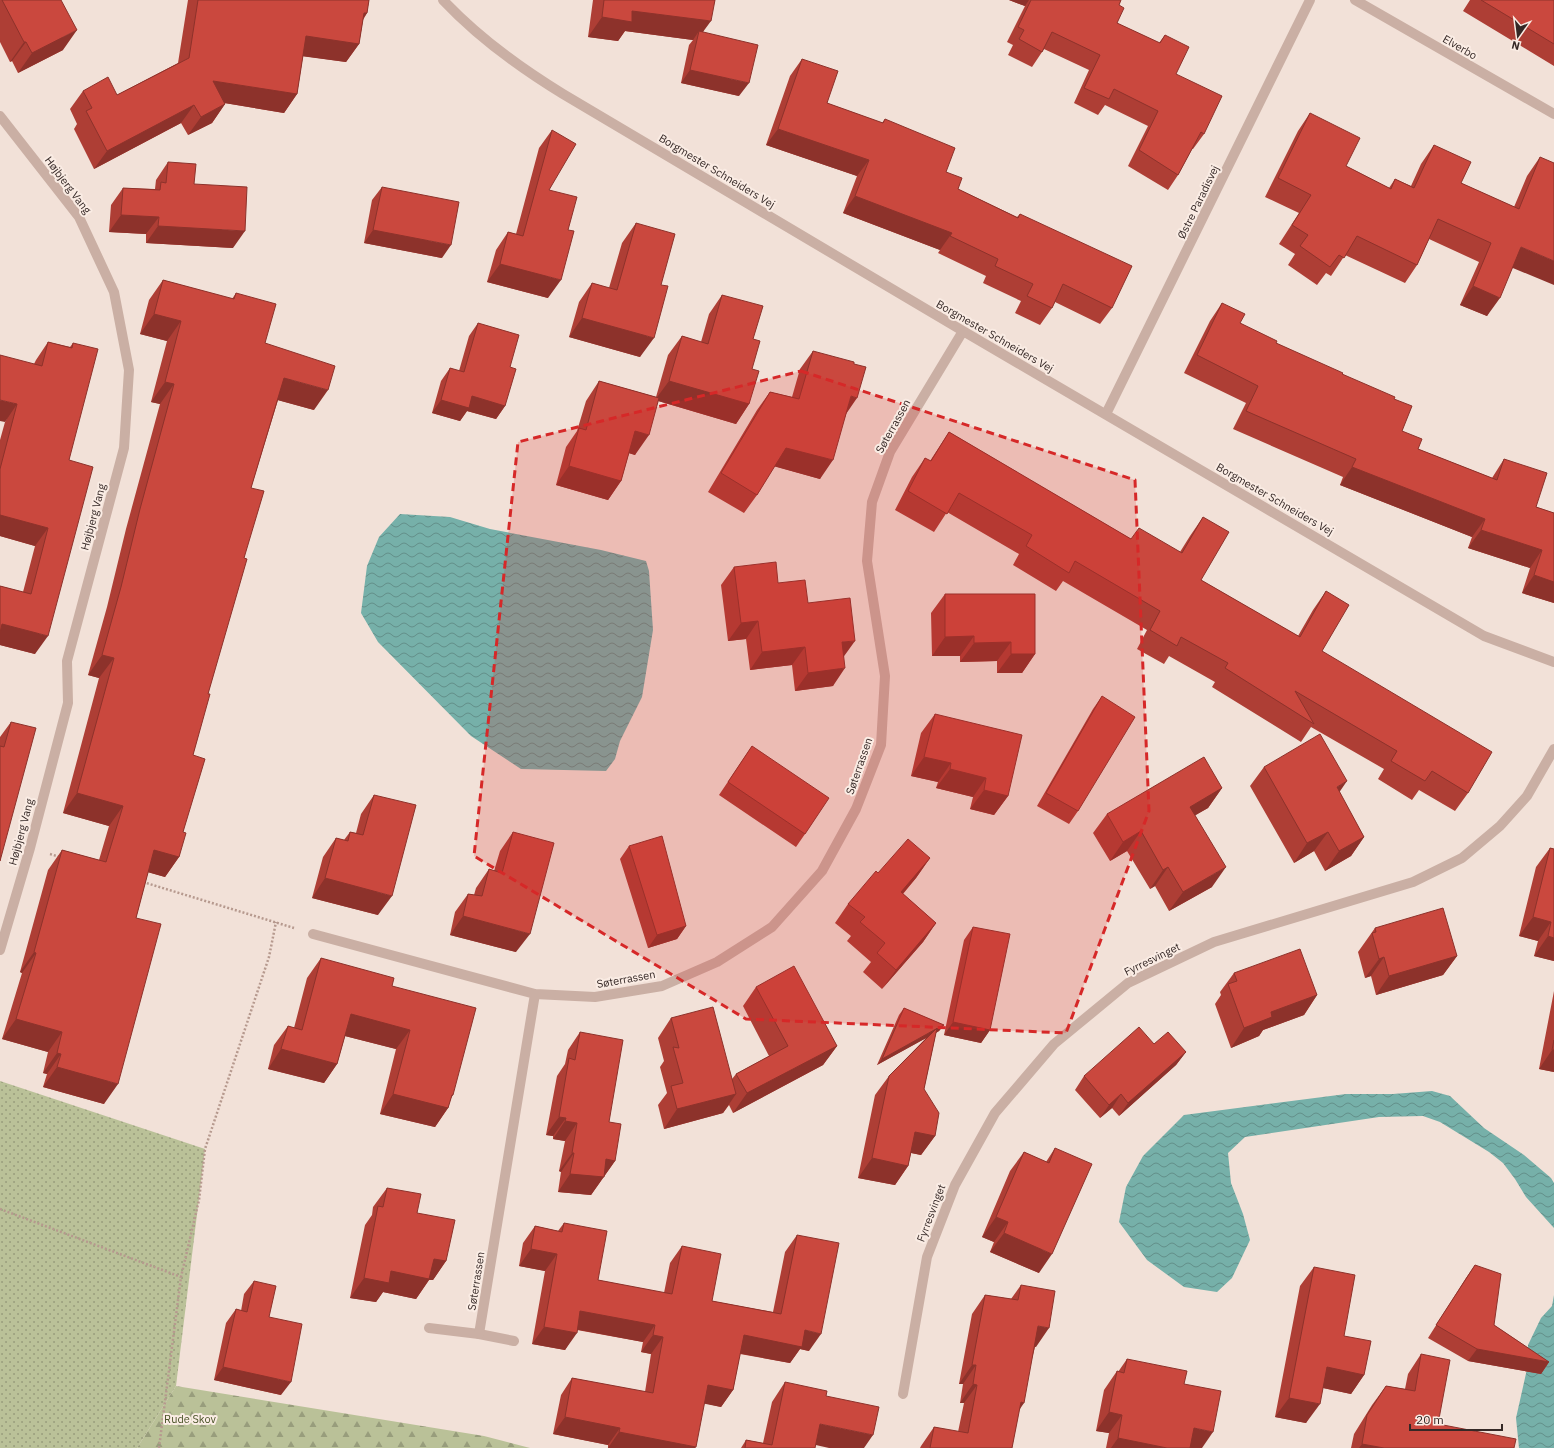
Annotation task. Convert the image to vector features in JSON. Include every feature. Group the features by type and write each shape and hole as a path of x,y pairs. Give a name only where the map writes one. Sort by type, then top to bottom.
{"street":[{"name":"Borgmester Schneiders Vej","path":"443,0 461,19 536,78 963,331 1484,636 1554,662"},
{"name":"Østre Paradisvej","path":"1106,414 1310,0"},
{"name":"Elverbo","path":"1355,0 1554,114"},
{"name":"Højbjerg Vang","path":"0,116 79,217 114,292 130,370 124,448 67,661 68,702 30,848 0,950"},
{"name":"Søterrassen","path":"313,934 534,994 595,997 662,986 717,962 772,927 822,871 856,809 881,745 885,676 867,561 872,502 890,452 963,331"},
{"name":"Fyrresvinget","path":"903,1394 927,1257 955,1185 995,1113 1054,1044 1128,983 1214,942 1413,882 1462,858 1500,826 1527,796 1554,748"},
{"name":"Søterrassen","path":"479,1334 534,994"},
{"path":"428,1328 479,1334 514,1341"}],"path":[{"path":"30,848 67,859"},
{"path":"142,882 313,934"},
{"path":"159,1448 181,1277 199,1200 205,1149 269,956 276,922"},
{"path":"0,1209 181,1277"}],"highlighted area":[{"path":"801,371 1135,480 1149,811 1066,1033 746,1019 474,856 518,442"}],"green space":[{"path":"0,1081 205,1149 176,1386 137,1448 0,1448"},
{"name":"Rude Skov","path":"176,1386 484,1436 530,1448 137,1448"}],"water":[{"path":"400,514 450,517 490,529 601,550 646,561 649,571 653,630 642,697 620,741 615,759 606,771 521,769 471,736 378,642 361,613 367,566 379,537"},
{"path":"1432,1091 1450,1096 1484,1128 1524,1155 1551,1178 1554,1183 1554,1228 1526,1197 1503,1163 1489,1152 1440,1122 1423,1116 1379,1117 1245,1137 1228,1153 1231,1183 1243,1214 1250,1240 1232,1278 1217,1292 1184,1287 1147,1260 1119,1222 1126,1187 1143,1156 1184,1115 1346,1094 1393,1094"},
{"path":"1554,1295 1554,1448 1519,1448 1516,1418 1527,1369 1528,1345 1541,1318 1552,1306"}],"building":[{"path":"2,0 61,0 77,30 32,53 26,42 24,42"},
{"path":"198,0 369,0 367,13 364,13 359,44 306,36 297,94 213,81 225,104 201,117 194,105 107,151 86,111 92,108 83,91 108,77 117,95 189,58"},
{"path":"604,0 715,0 711,21 632,11 632,22 602,17"},
{"path":"1031,0 1121,0 1119,5 1124,8 1117,23 1160,43 1165,35 1189,47 1176,74 1222,96 1204,134 1201,132 1178,175 1139,150 1158,111 1114,89 1109,99 1084,88 1100,55 1052,32 1042,52 1019,39 1024,30 1018,27"},
{"path":"1481,0 1554,0 1554,44"},
{"path":"699,31 758,45 749,83 690,70"},
{"path":"802,59 838,71 827,103 883,123 885,119 955,148 946,172 962,178 958,189 1018,218 1020,214 1132,266 1112,308 1063,284 1052,308 1027,296 1033,284 995,266 998,259 950,236 952,233 855,196 869,160 778,129"},
{"path":"1310,113 1360,138 1346,166 1391,189 1395,179 1414,188 1434,145 1471,162 1461,183 1519,209 1540,157 1554,163 1554,261 1521,247 1500,298 1473,286 1491,243 1438,219 1417,265 1357,236 1344,258 1339,255 1330,267 1300,246 1308,235 1292,225 1311,195 1278,178"},
{"path":"552,130 576,144 549,190 577,197 568,230 574,231 561,280 500,264 508,232 523,236"},
{"path":"168,162 196,164 194,184 247,187 245,231 158,226 159,217 121,215 123,188 160,190 161,182 166,183"},
{"path":"382,187 459,202 451,245 373,230"},
{"path":"636,223 675,234 661,285 668,286 654,338 582,318 592,283 617,290"},
{"path":"163,280 234,299 236,293 276,304 265,343 335,366 328,390 284,378 251,488 264,491 244,558 247,559 208,694 210,694 193,755 205,759 183,832 186,833 179,857 154,850 136,918 161,924 118,1084 57,1067 61,1054 57,1053 62,1032 16,1019 36,953 34,952 62,850 106,862 123,806 77,793 114,658 102,655 174,384 165,382 181,321 154,314"},
{"path":"722,295 763,306 753,339 760,341 752,369 759,371 749,404 669,381 682,336 708,344"},
{"path":"1222,303 1245,314 1240,323 1277,341 1276,343 1395,397 1394,399 1412,406 1402,431 1422,439 1418,449 1497,480 1504,459 1547,473 1536,507 1554,513 1554,582 1534,575 1542,550 1481,530 1485,519 1352,467 1356,459 1246,411 1258,386 1197,355"},
{"path":"478,323 519,335 510,367 516,369 505,406 472,396 469,408 441,400 450,368 464,372"},
{"path":"48,342 72,348 73,343 98,349 69,460 93,467 48,636 2,624 0,633 0,586 31,594 48,528 0,515 0,469 17,404 0,400 0,355 42,366"},
{"path":"813,351 854,362 854,364 866,367 857,398 851,396 833,460 786,448 757,495 721,473 770,392 799,399"},
{"path":"599,381 659,398 649,435 635,431 621,481 569,466 579,428 586,430"},
{"path":"949,432 1131,539 1139,528 1182,553 1203,517 1229,532 1201,580 1300,637 1326,591 1349,605 1322,651 1492,752 1468,793 1432,771 1425,781 1391,761 1397,751 1295,691 1314,724 1225,668 1228,663 1181,637 1177,646 1150,630 1160,611 1075,561 1069,573 1026,546 1032,535 959,493 947,514 908,491 925,458 931,461"},
{"path":"776,562 778,583 805,580 808,603 850,598 855,641 842,642 845,668 808,673 805,647 762,652 758,621 741,623 734,567"},
{"path":"945,594 1035,594 1035,654 1011,654 1011,642 974,643 974,636 945,637"},
{"path":"1102,696 1135,717 1078,811 1046,793"},
{"path":"935,714 1022,735 1008,796 984,790 986,778 950,769 951,763 924,757"},
{"path":"11,722 36,728 0,861 0,746 4,747"},
{"path":"1320,734 1347,781 1337,787 1364,837 1339,851 1328,832 1307,843 1264,767"},
{"path":"752,746 829,798 805,834 728,782"},
{"path":"1204,757 1222,788 1190,807 1226,867 1183,892 1168,867 1163,870 1141,831 1123,842 1107,814"},
{"path":"374,795 416,805 392,896 325,878 336,838 348,841 350,832 363,835"},
{"path":"513,832 554,843 530,934 463,916 468,894 482,896 489,869 502,873"},
{"path":"662,836 686,926 657,935 629,846"},
{"path":"908,839 930,858 901,892 936,923 896,970 877,953 885,943 860,922 865,917 848,904 876,871 878,873"},
{"path":"1550,848 1554,849 1554,938 1548,936 1551,922 1533,917"},
{"path":"1443,908 1457,956 1389,976 1384,957 1379,959 1372,933 1376,932 1375,928"},
{"path":"973,927 1010,934 990,1030 953,1022"},
{"path":"1300,949 1317,995 1271,1012 1272,1017 1244,1028 1228,984 1237,981 1234,973"},
{"path":"321,958 394,978 392,986 476,1008 453,1095 448,1108 393,1094 410,1030 351,1014 337,1064 281,1049 288,1026 302,1030"},
{"path":"794,966 837,1046 747,1093 736,1074 788,1046 756,987"},
{"path":"713,1007 736,1094 677,1109 671,1086 683,1083 673,1047 679,1048 671,1018"},
{"path":"904,1008 944,1025 882,1059"},
{"path":"1139,1027 1154,1044 1168,1032 1186,1052 1128,1103 1121,1094 1109,1105 1084,1076"},
{"path":"937,1028 924,1089 939,1113 935,1136 915,1132 908,1166 872,1158 889,1076"},
{"path":"580,1032 623,1040 609,1122 621,1124 615,1161 606,1159 604,1177 570,1174 577,1123 565,1121 566,1118 559,1117 569,1058 575,1060"},
{"path":"1055,1148 1092,1164 1052,1254 1004,1233 1008,1222 996,1217 1024,1152 1049,1163"},
{"path":"387,1188 421,1194 417,1213 455,1220 446,1261 434,1259 429,1279 391,1271 389,1283 364,1278 378,1206 383,1207"},
{"path":"564,1223 607,1231 598,1280 672,1294 682,1246 721,1254 712,1301 781,1314 797,1235 839,1243 821,1334 805,1330 802,1347 744,1335 733,1390 708,1385 696,1447 619,1432 620,1428 565,1417 572,1378 653,1393 663,1337 653,1335 655,1325 580,1311 577,1333 544,1327 557,1254 531,1249 535,1226 562,1232"},
{"path":"1475,1265 1501,1274 1494,1325 1549,1362 1477,1349 1436,1325"},
{"path":"1314,1267 1355,1275 1344,1336 1371,1341 1364,1375 1327,1367 1320,1404 1289,1398"},
{"path":"254,1281 276,1286 269,1317 302,1324 291,1382 223,1367 236,1309 247,1312"},
{"path":"1021,1285 1055,1291 1049,1328 1038,1326 1024,1403 1021,1402 1012,1448 930,1448 934,1427 968,1433 977,1385 973,1384 976,1365 972,1365 985,1295 1018,1300"},
{"path":"1421,1354 1450,1360 1438,1424 1516,1439 1514,1448 1384,1448 1362,1444 1367,1415 1386,1386 1415,1391"},
{"path":"1127,1359 1187,1371 1184,1384 1221,1391 1213,1432 1194,1428 1190,1448 1167,1448 1118,1438 1122,1415 1109,1412 1117,1371 1124,1373"},
{"path":"785,1382 827,1391 826,1396 879,1407 873,1435 820,1424 815,1448 745,1448 746,1440 772,1445"}]}
